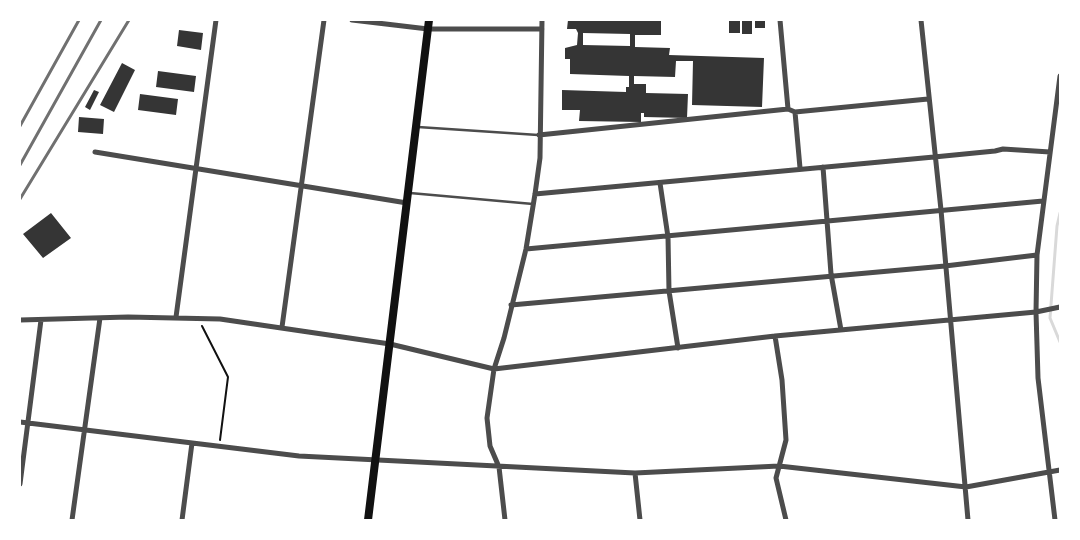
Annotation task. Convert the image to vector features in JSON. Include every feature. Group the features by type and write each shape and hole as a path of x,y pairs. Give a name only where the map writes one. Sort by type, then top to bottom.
{"main road":[{"path":"368,520 408,193 418,127 429,20"}],"street":[{"path":"176,317 216,20"},
{"path":"282,327 324,20"},
{"path":"352,20 428,29 542,29"},
{"path":"505,520 499,467 490,446 487,425 494,369 504,338 526,248 540,158 542,20"},
{"path":"780,20 788,109"},
{"path":"921,20 941,210 949,320 968,520"},
{"path":"1055,520 1038,378 1036,255 1060,76"},
{"path":"540,135 788,109 795,112 928,99"},
{"path":"795,112 800,168"},
{"path":"535,194 800,168 995,152 1003,148 1050,152"},
{"path":"96,152 195,170 407,203"},
{"path":"823,166 831,274 841,330"},
{"path":"660,183 668,237 670,291 678,348"},
{"path":"526,248 668,237 1043,201"},
{"path":"511,305 831,274 945,266 1036,255"},
{"path":"20,320 197,318 282,327 390,344 494,369 775,336 1036,312 1060,307"},
{"path":"72,520 83,429 100,318"},
{"path":"20,484 41,320"},
{"path":"775,336 782,380 786,440 779,466 778,488 786,520"},
{"path":"20,422 299,456 499,467 552,467 635,473 779,466 966,487 1060,470"},
{"path":"182,520 192,443"},
{"path":"635,473 640,520"}],"lane":[{"path":"418,127 540,135"},
{"path":"408,193 533,204"}],"path":[{"path":"197,318 228,377 219,446"}],"building":[{"path":"568,20 661,20 661,35 635,35 635,47 670,48 669,55 764,58 762,107 692,105 693,61 676,61 675,77 634,76 634,84 646,84 646,93 688,94 687,118 644,117 644,113 641,113 641,122 579,121 580,110 562,110 562,90 626,92 626,87 629,87 629,76 570,74 570,59 565,59 565,48 577,45 578,33 576,29 567,29","holes":["583,33 630,34 630,46 583,45"]},
{"path":"729,20 740,20 740,33 729,33"},
{"path":"742,20 752,20 752,34 742,34"},
{"path":"755,20 765,20 765,28 755,28"},
{"path":"179,30 203,33 201,50 177,46"},
{"path":"122,63 135,70 114,112 100,105"},
{"path":"158,71 196,76 194,92 156,87"},
{"path":"94,90 99,92 90,110 85,107"},
{"path":"140,94 178,99 176,115 138,110"},
{"path":"79,117 104,119 103,134 78,132"},
{"path":"51,213 71,238 43,258 23,234"}],"waterway":[{"path":"1060,213 1057,226 1050,318 1060,342"}],"railway":[{"path":"20,126 79,20"},
{"path":"20,165 101,20"},
{"path":"20,199 129,20"}]}
